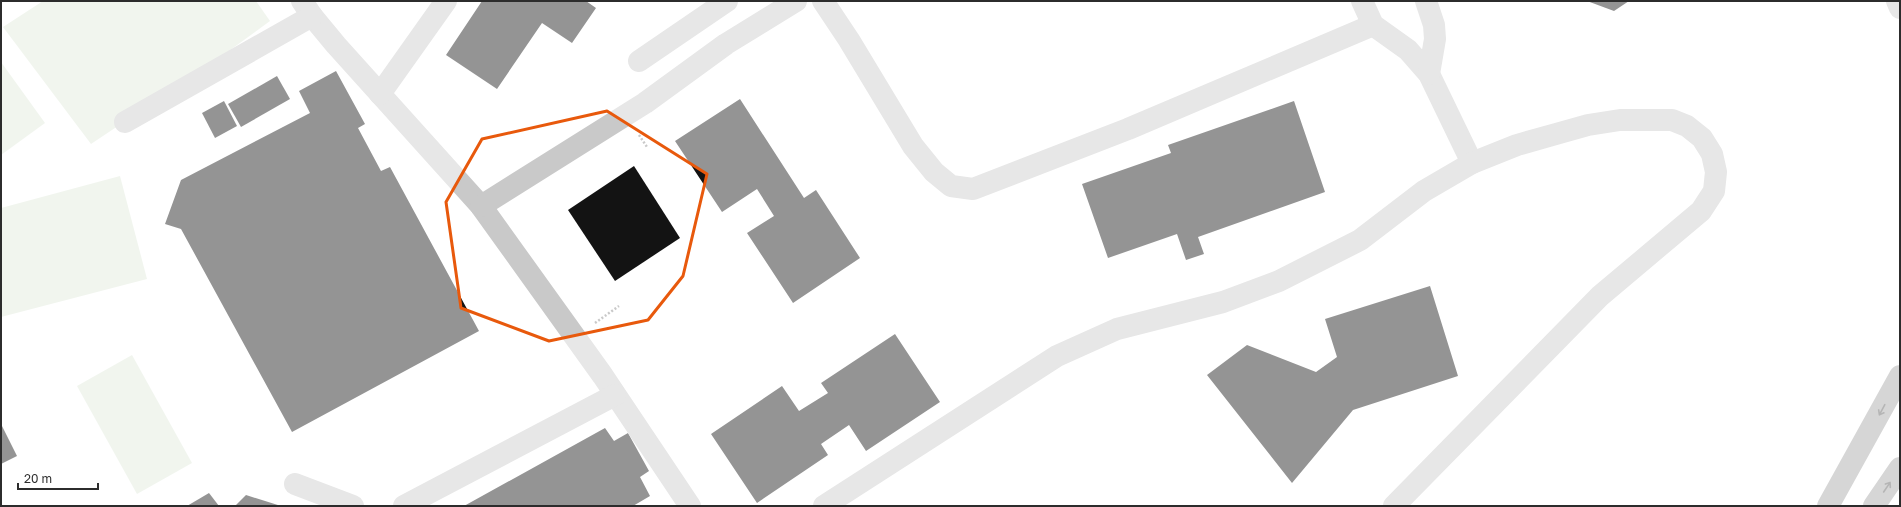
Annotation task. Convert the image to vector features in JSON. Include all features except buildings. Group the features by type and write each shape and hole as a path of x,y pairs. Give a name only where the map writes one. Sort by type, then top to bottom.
{"main road":[{"path":"1828,506 1900,376"},
{"path":"1874,506 1900,468"}],"street":[{"path":"380,94 446,1"},
{"path":"639,61 727,1"},
{"path":"481,206 644,103 726,44 796,1"},
{"path":"823,1 849,40 913,146 934,172 952,186 973,189 1128,129 1373,26"},
{"path":"1362,1 1373,26 1408,50 1429,74 1472,163"},
{"path":"1426,1 1434,25 1435,39 1429,74"},
{"path":"1897,1 1900,8"},
{"path":"125,122 307,9 380,94 481,206 615,395 690,506"},
{"path":"824,506 1057,356 1117,329 1223,302 1280,281 1360,240 1424,191 1472,163 1517,145 1588,125 1620,120 1672,120 1686,126 1702,138 1712,154 1716,172 1714,191 1701,211 1600,296 1394,506"},
{"path":"404,506 615,395"},
{"path":"295,484 353,506"}],"highlighted area":[{"path":"607,111 707,174 683,276 648,320 549,341 461,308 446,202 482,139"}],"green space":[{"path":"43,1 256,1 270,21 211,64 91,144 3,27"},
{"path":"1,62 45,123 1,155"},
{"path":"120,176 147,279 1,317 1,208"},
{"path":"132,355 192,463 137,494 77,386"}]}
